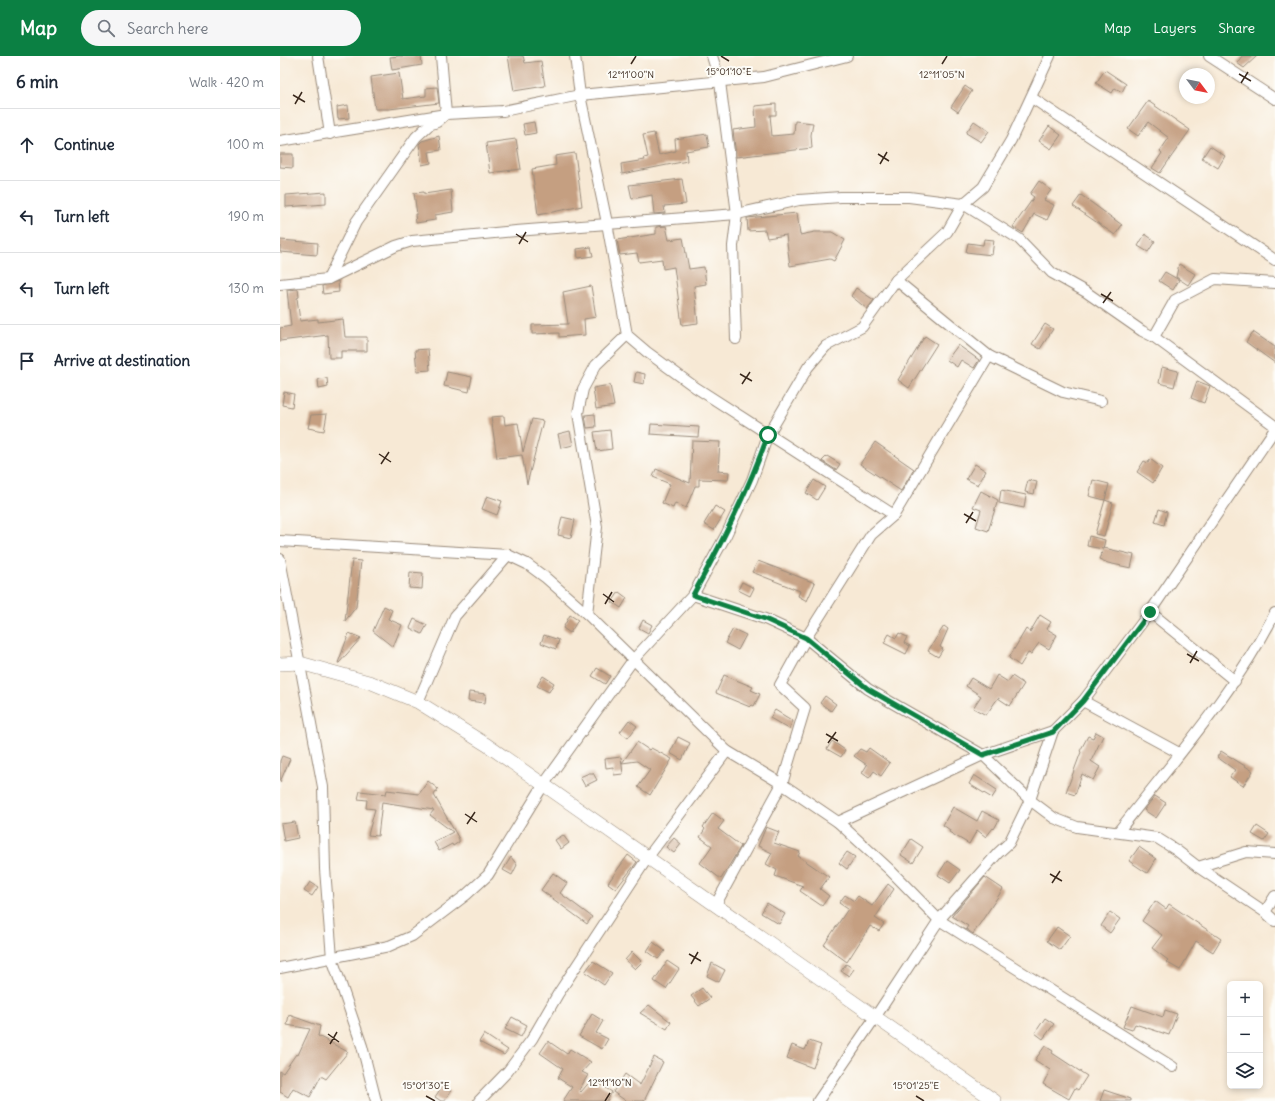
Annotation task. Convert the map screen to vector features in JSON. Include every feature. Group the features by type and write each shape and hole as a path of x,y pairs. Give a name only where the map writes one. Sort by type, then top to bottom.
{"street":[{"path":"318,56 330,134"},
{"path":"441,56 446,114"},
{"path":"575,56 580,95 607,223 627,335 647,352 695,387 894,515"},
{"path":"712,56 720,82 736,214 732,246 736,340"},
{"path":"280,141 446,114 503,111 580,95 764,77 847,56"},
{"path":"280,968 389,946 412,936 466,895 492,869 544,784 633,660 693,595 726,535 752,480 768,435 813,362 826,346 862,327 896,280 947,232 964,204 983,187 1011,140 1032,98 1050,56"},
{"path":"1209,56 1275,99"},
{"path":"1032,98 1275,260"},
{"path":"328,279 356,222 416,137 429,125 437,122 446,114"},
{"path":"280,284 328,279 405,243 607,223 736,214 799,200 841,196 909,197 964,204 1019,239 1052,273 1086,292 1142,331 1154,337 1275,426"},
{"path":"1154,337 1176,300 1215,279 1275,283"},
{"path":"896,280 989,356 1063,392 1101,401"},
{"path":"587,614 598,527 578,413 583,389 596,365 627,335"},
{"path":"716,904 782,784 805,708 780,685 806,638 871,535 894,515 989,356"},
{"path":"818,1101 939,920 998,853 1010,843 1030,800 1053,732 1083,701 1150,612 1275,429"},
{"path":"280,541 508,555 527,564 587,614 727,751 782,784 838,822 889,869 939,920 1173,1067"},
{"path":"418,702 456,616 508,555"},
{"path":"280,559 323,787 324,869 332,958 362,1046 376,1101"},
{"path":"693,595 765,619 806,638 868,689 983,755 1030,800 1054,818 1077,827 1157,838 1265,912 1275,921"},
{"path":"1150,612 1235,681"},
{"path":"1118,832 1235,681 1263,637 1275,613"},
{"path":"280,664 300,663 372,683 418,702 487,745 648,856 876,1016 989,1099"},
{"path":"1083,701 1179,753"},
{"path":"838,822 983,755 1053,732"},
{"path":"479,1101 508,1071 532,1039 558,994 648,856 727,751"},
{"path":"1198,867 1246,852 1275,854"},
{"path":"1265,912 1275,896"}],"building":[{"path":"421,56 422,65 392,70 390,57"},
{"path":"508,56 523,56 525,63 541,61 545,86 514,91"},
{"path":"1242,56 1257,56 1244,68 1237,63"},
{"path":"1105,70 1126,84 1122,92 1115,88 1112,93 1096,83"},
{"path":"399,73 403,99 426,96 426,88 437,87 439,103 389,109 375,109 371,77"},
{"path":"965,86 972,91 958,112 951,107"},
{"path":"1148,101 1190,130 1160,173 1152,168 1162,153 1160,151 1169,138 1148,122 1138,136 1128,129"},
{"path":"776,104 776,115 770,115 772,136 794,134 795,121 813,123 811,135 812,148 736,157 733,130 756,127 755,106"},
{"path":"348,105 349,118 338,119 337,107"},
{"path":"974,121 989,131 981,142 966,133"},
{"path":"534,122 536,133 525,135 523,124"},
{"path":"1049,126 1061,135 1051,149 1039,141"},
{"path":"654,133 659,155 676,151 675,139 707,134 709,147 686,151 687,161 622,174 621,164 645,160 644,158 648,157 643,135"},
{"path":"439,136 441,150 429,152 431,163 422,165 419,144 422,141"},
{"path":"516,139 521,169 490,173 486,143"},
{"path":"1210,146 1225,156 1218,168 1202,158"},
{"path":"575,153 582,206 538,215 532,169 556,165 555,156"},
{"path":"280,154 293,154 293,168 280,167"},
{"path":"682,179 686,204 664,206 665,213 654,214 652,195 632,199 629,185"},
{"path":"1039,181 1051,190 1044,200 1054,205 1047,220 1034,214 1023,233 1013,227 1034,197 1030,194"},
{"path":"451,190 453,212 435,215 435,220 416,223 415,214 417,214 414,193 424,192 424,194"},
{"path":"326,192 326,204 286,207 286,195"},
{"path":"1081,195 1122,225 1115,235 1073,206"},
{"path":"797,213 800,235 815,232 832,232 845,240 834,261 830,259 790,266 786,235 767,238 765,230 748,231 747,218"},
{"path":"666,226 669,240 683,238 689,269 704,267 706,284 694,286 698,323 682,325 674,267 663,269 662,259 639,262 637,253 620,255 617,240 656,234 656,227"},
{"path":"1145,234 1155,241 1148,252 1138,246"},
{"path":"984,239 994,240 992,255 966,252 968,243 983,245"},
{"path":"280,240 318,243 317,255 280,252"},
{"path":"591,247 593,256 578,258 577,249"},
{"path":"1179,264 1195,274 1188,285 1176,277"},
{"path":"1165,272 1179,280 1173,290 1159,281"},
{"path":"338,281 339,292 323,294 322,286"},
{"path":"591,286 596,317 584,319 585,335 559,337 559,333 532,334 532,325 568,324 563,292"},
{"path":"856,288 874,300 867,309 851,296"},
{"path":"298,289 299,297 297,298 300,321 318,319 318,322 343,319 345,337 367,337 367,351 341,351 341,358 329,358 328,335 280,341 280,328 291,326 287,290"},
{"path":"1045,324 1053,329 1040,349 1032,344"},
{"path":"1253,332 1275,347 1275,363 1246,342"},
{"path":"925,336 937,344 909,388 898,380"},
{"path":"958,345 979,360 974,368 961,360 957,367 947,360"},
{"path":"428,349 430,370 417,371 415,350"},
{"path":"1162,367 1178,371 1174,387 1159,383"},
{"path":"447,372 472,377 469,392 444,386"},
{"path":"636,372 645,374 644,384 634,382"},
{"path":"327,378 328,387 319,389 318,379"},
{"path":"1197,381 1210,386 1204,403 1191,398"},
{"path":"610,385 614,406 596,409 593,388"},
{"path":"284,392 294,394 292,407 282,405"},
{"path":"327,414 324,431 308,428 311,415"},
{"path":"595,414 596,427 587,428 585,415"},
{"path":"504,416 505,425 518,423 523,452 532,419 543,421 527,484 522,455 497,458 491,417"},
{"path":"651,424 699,427 698,437 650,434"},
{"path":"610,430 612,449 597,451 594,432"},
{"path":"570,431 573,445 561,448 558,434"},
{"path":"692,441 720,442 718,471 729,472 728,480 699,479 699,486 695,486 686,508 675,503 673,508 662,503 670,484 653,477 656,469 690,483"},
{"path":"875,442 914,469 901,491 860,464"},
{"path":"827,456 840,464 836,470 822,461"},
{"path":"1150,459 1162,468 1153,483 1137,472 1144,461 1148,463"},
{"path":"975,464 986,471 978,485 966,479"},
{"path":"814,480 825,487 817,500 806,493"},
{"path":"1028,480 1037,482 1034,494 1025,492"},
{"path":"1093,480 1109,484 1105,500 1089,496"},
{"path":"1001,490 1026,495 1024,508 999,503"},
{"path":"981,491 998,500 988,531 976,527 981,510 973,507"},
{"path":"487,496 502,501 497,515 482,509"},
{"path":"1105,500 1113,503 1104,536 1095,534"},
{"path":"715,506 725,512 714,530 704,524"},
{"path":"1159,509 1167,512 1164,525 1155,522"},
{"path":"562,517 575,520 571,538 558,535"},
{"path":"1089,536 1105,540 1103,549 1087,546"},
{"path":"1104,548 1134,555 1131,568 1108,563 1099,559"},
{"path":"352,560 361,561 356,607 345,621"},
{"path":"758,561 815,583 807,601 798,596 800,591 752,572"},
{"path":"410,572 423,573 422,589 409,588"},
{"path":"742,582 754,588 750,596 738,590"},
{"path":"619,592 627,598 621,608 612,602"},
{"path":"384,606 392,610 388,619 402,625 393,647 373,631"},
{"path":"570,615 578,620 570,633 563,628"},
{"path":"1040,615 1051,622 1047,629 1057,635 1049,649 1039,643 1031,654 1028,653 1020,666 1009,658 1026,629 1030,632"},
{"path":"414,619 427,625 422,634 410,628"},
{"path":"643,620 652,625 648,633 639,628"},
{"path":"944,626 948,629 940,647 943,649 938,657 928,651"},
{"path":"733,629 746,635 738,650 725,643"},
{"path":"349,633 361,638 338,663"},
{"path":"899,633 907,637 904,643 910,646 906,654 884,643 889,634 896,638"},
{"path":"544,635 559,640 556,649 541,643"},
{"path":"597,668 610,676 605,684 592,676"},
{"path":"724,675 753,687 751,690 760,694 754,706 752,705 750,707 716,693"},
{"path":"997,675 1008,682 1012,676 1024,684 1010,706 998,698 986,715 973,708 981,696 966,686 971,678 989,689"},
{"path":"543,676 554,683 549,692 537,686"},
{"path":"469,692 486,694 485,703 468,701"},
{"path":"825,696 836,704 831,711 820,703"},
{"path":"775,710 793,721 789,729 770,718"},
{"path":"629,720 637,726 628,738 620,732"},
{"path":"1096,732 1103,736 1091,761 1100,767 1093,780 1082,774 1075,795 1066,792 1081,752 1080,751 1088,736 1093,738"},
{"path":"678,737 690,743 682,760 670,753"},
{"path":"832,741 845,750 841,757 827,749"},
{"path":"637,742 649,750 651,748 672,759 650,795 638,787 650,770 637,761 622,763"},
{"path":"869,748 890,763 881,776 874,771 869,778 862,773 867,765 854,756 860,749 866,752"},
{"path":"1221,751 1253,771 1243,786 1230,777 1235,770 1217,757"},
{"path":"282,756 290,759 280,782 280,761"},
{"path":"621,757 623,774 614,775 613,767 606,768 605,759"},
{"path":"593,773 597,780 585,786 580,777"},
{"path":"974,775 997,790 992,798 969,784"},
{"path":"428,781 438,789 434,795 459,839 459,842 439,851 434,842 453,832 430,815 434,810 382,802 378,836 368,835 375,809 366,808 367,800 358,799 360,791 386,794 387,790 419,794"},
{"path":"1155,796 1166,803 1156,818 1144,810"},
{"path":"953,807 977,821 982,811 999,820 994,829 993,828 986,837 977,830 969,844 949,832 950,830 943,825"},
{"path":"713,813 724,821 718,829 741,846 721,879 700,863 712,846 700,837 705,829 703,827"},
{"path":"295,822 298,838 284,841 281,824"},
{"path":"1257,826 1269,834 1264,841 1252,834"},
{"path":"766,827 779,832 774,843 800,852 798,856 829,877 820,889 829,896 822,906 800,891 803,886 775,876 777,870 766,864 772,853 758,846"},
{"path":"563,835 569,843 561,849 555,840"},
{"path":"674,838 681,844 674,853 666,847"},
{"path":"911,839 923,847 913,863 901,855"},
{"path":"1139,847 1156,859 1147,873 1129,861"},
{"path":"847,852 855,857 847,869 839,863"},
{"path":"628,855 637,862 616,889 608,883"},
{"path":"511,857 517,865 512,875 503,870"},
{"path":"947,861 960,870 950,883 938,875"},
{"path":"553,873 567,883 560,893 592,917 587,924 541,890"},
{"path":"985,877 1003,889 973,934 966,929 968,926 952,916"},
{"path":"310,882 318,887 312,896 304,891"},
{"path":"888,884 894,889 875,918 884,924 879,931 870,926 847,962 824,945 848,909 839,903 845,895 854,901 858,896 872,906"},
{"path":"1155,901 1166,909 1169,904 1221,939 1213,952 1196,941 1180,970 1166,962 1168,960 1152,948 1162,935 1142,921"},
{"path":"767,903 785,914 779,924 761,913"},
{"path":"1110,912 1120,919 1110,933 1101,926"},
{"path":"1057,927 1070,936 1060,950 1047,941"},
{"path":"653,942 665,951 658,959 647,951"},
{"path":"632,952 642,962 635,969 625,960"},
{"path":"593,961 612,973 604,985 585,972"},
{"path":"667,961 679,969 666,989 654,981"},
{"path":"712,963 725,970 719,982 707,976"},
{"path":"846,964 854,969 849,976 841,971"},
{"path":"702,988 710,998 699,1006 691,996"},
{"path":"649,1005 671,1022 667,1029 640,1013"},
{"path":"1132,1006 1163,1017 1165,1010 1177,1014 1169,1035 1135,1024 1132,1030 1123,1027"},
{"path":"592,1014 603,1021 596,1033 608,1039 602,1049 579,1036"},
{"path":"289,1015 320,1026 318,1036 348,1052 326,1079 321,1076 310,1097 293,1088 288,1097 280,1092 280,1071 283,1073 296,1054 298,1055 310,1029 287,1025"},
{"path":"512,1017 527,1025 521,1037 505,1029"},
{"path":"1045,1018 1054,1024 1043,1039 1035,1033"},
{"path":"484,1034 508,1050 504,1055 479,1042"},
{"path":"548,1041 567,1054 570,1049 591,1062 582,1072 588,1075 579,1090 581,1092 592,1079 612,1092 607,1101 563,1101 572,1087 558,1078 563,1069 540,1053"},
{"path":"809,1041 821,1045 813,1068 787,1058 792,1045 805,1050"},
{"path":"1045,1046 1053,1051 1052,1053 1087,1076 1078,1090 1075,1088 1069,1099 1043,1084 1050,1070 1035,1060"},
{"path":"654,1057 663,1062 644,1101 626,1101 613,1092 625,1074 640,1085"},
{"path":"443,1085 451,1091 444,1101 441,1101 435,1097"},
{"path":"1104,1090 1131,1099 1131,1101 1100,1101"}],"route":[{"path":"768,435 752,480 726,535 693,595 765,619 806,638 868,689 983,755 1053,732 1083,701 1150,612"}]}
